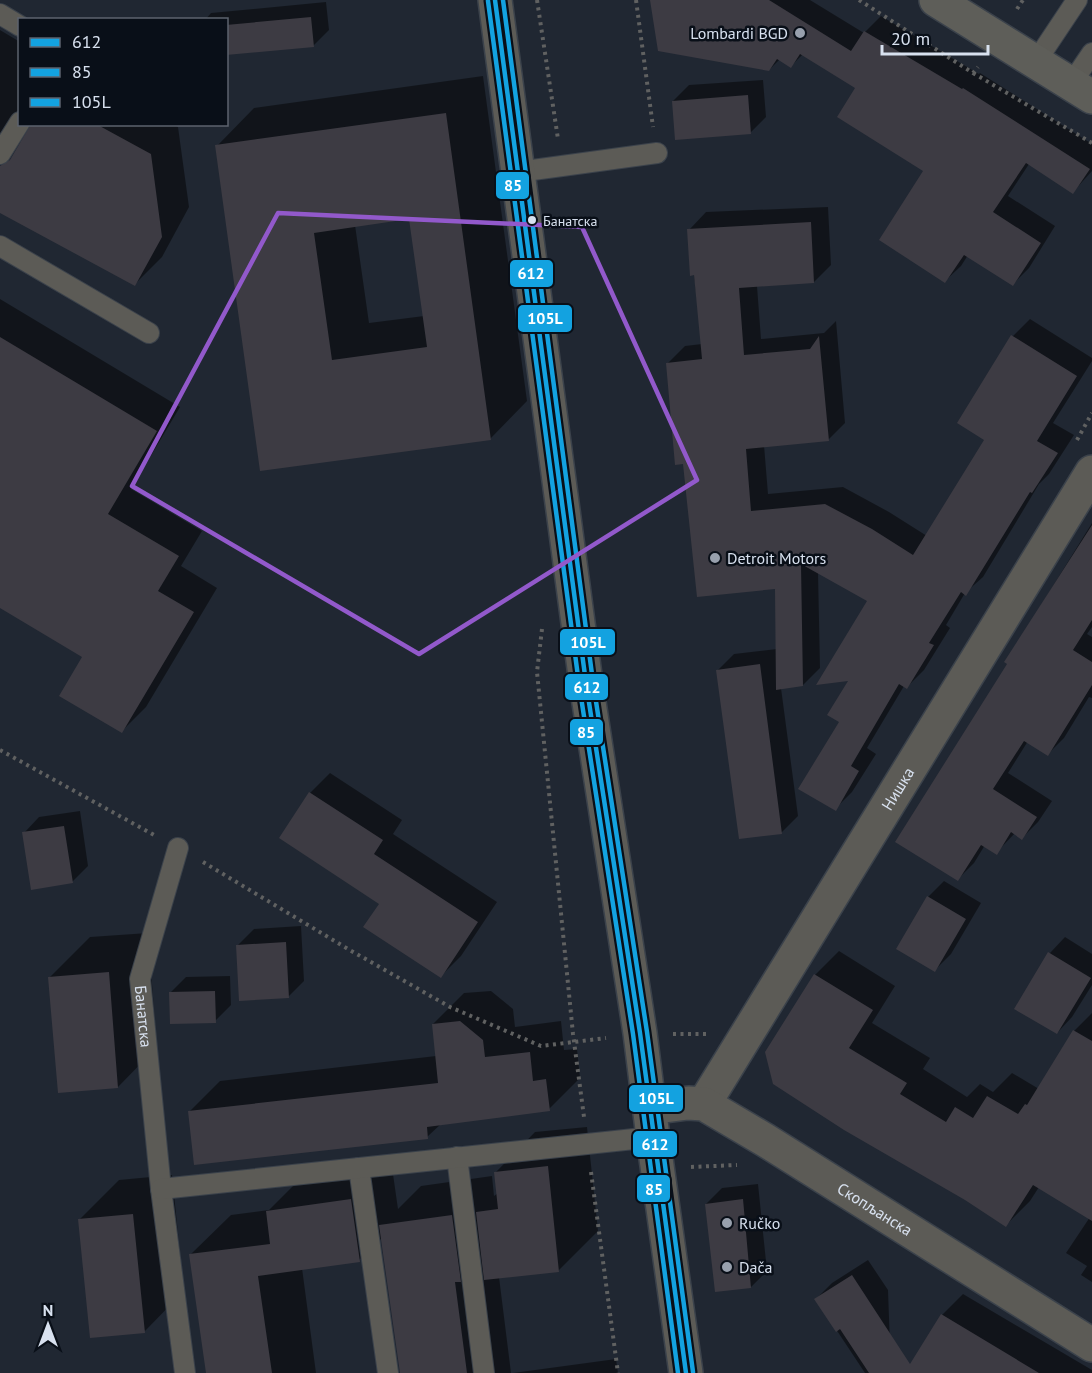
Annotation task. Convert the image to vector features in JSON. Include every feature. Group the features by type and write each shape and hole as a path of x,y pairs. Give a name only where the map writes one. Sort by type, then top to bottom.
{"main road":[{"path":"936,0 1082,91"}],"street":[{"path":"495,0 586,683 640,1033 686,1373"},
{"name":"Нишка","path":"704,1104 1092,472"},
{"path":"651,1123 688,1103 704,1104"},
{"name":"Скопљанска","path":"704,1104 1092,1345"}],"lane":[{"path":"1035,63 1077,0"},
{"path":"0,14 18,25"},
{"path":"1082,91 1092,53"},
{"path":"0,154 18,125"},
{"path":"518,172 657,153"},
{"path":"0,246 149,333"},
{"name":"Банатска","path":"178,848 140,980 161,1189 185,1373"},
{"path":"161,1189 587,1143 651,1123"},
{"path":"457,1157 484,1373"},
{"path":"359,1168 388,1373"}],"path":[{"path":"537,0 562,166"},
{"path":"636,0 657,153"},
{"path":"973,74 1092,143"},
{"path":"543,621 537,672 574,1042 618,1373"},
{"path":"0,750 178,848 450,1007 541,1046 640,1033"},
{"path":"684,1167 756,1165 765,1140"}],"highlighted area":[{"path":"278,213 582,227 697,480 419,654 132,486"}],"building":[{"path":"650,0 769,0 851,51 864,31 963,88 1090,169 1073,194 1026,163 993,212 1041,243 1013,286 964,255 945,283 879,240 923,171 837,117 855,88 800,54 791,68 777,59 769,71 658,51"},
{"path":"311,17 314,47 228,55 228,25"},
{"path":"748,95 751,134 675,140 672,101"},
{"path":"446,113 491,440 260,471 215,145","holes":["409,219 427,347 332,360 314,233"]},
{"path":"30,126 100,126 151,154 162,237 135,286 0,213 0,166 10,160"},
{"path":"811,222 814,283 739,288 744,355 810,349 819,336 829,441 746,449 751,511 825,504 872,529 913,555 984,440 957,423 1011,335 1077,376 1037,441 1058,453 1032,493 1030,492 966,596 961,592 929,643 934,645 907,689 899,684 851,766 859,771 836,811 798,789 839,722 827,715 848,681 816,685 867,601 801,564 803,686 776,690 775,589 697,597 683,464 675,465 666,363 702,359 694,275 690,276 687,229"},
{"path":"0,337 157,431 108,514 179,556 158,591 194,612 122,733 59,696 82,657 0,608"},
{"path":"1092,525 1092,620 1073,650 1092,662 1092,685 1048,756 1024,741 993,789 1037,817 1022,840 1011,832 997,855 981,845 958,881 895,842 1007,664 1004,662"},
{"path":"760,664 782,834 739,839 716,670"},
{"path":"309,792 383,840 374,854 478,922 441,978 363,927 379,904 279,838"},
{"path":"64,826 73,883 31,890 22,832"},
{"path":"927,896 966,919 935,972 896,949"},
{"path":"286,942 289,998 239,1001 236,945"},
{"path":"1048,952 1091,978 1057,1034 1014,1009"},
{"path":"109,972 118,1088 58,1093 48,977"},
{"path":"814,974 873,1010 849,1048 907,1083 900,1094 946,1122 955,1107 973,1118 987,1096 1018,1114 1025,1104 1027,1105 1073,1030 1092,1041 1092,1221 1033,1185 1006,1227 965,1200 844,1130 773,1084 765,1052"},
{"path":"215,991 216,1023 170,1024 169,992"},
{"path":"460,1021 483,1040 485,1057 530,1052 533,1081 546,1079 550,1111 427,1127 428,1139 194,1165 188,1111 438,1083 432,1024"},
{"path":"548,1166 559,1272 484,1280 476,1212 498,1209 494,1172"},
{"path":"351,1199 360,1262 258,1276 272,1373 206,1373 189,1254 270,1244 266,1211"},
{"path":"743,1199 751,1288 715,1292 705,1204"},
{"path":"133,1214 145,1333 90,1338 78,1219"},
{"path":"452,1215 461,1282 455,1282 467,1373 400,1373 379,1225"},
{"path":"852,1275 910,1364 941,1314 1039,1373 869,1373 840,1329 836,1332 814,1299"}],"transit line":[{"name":"612","path":"495,0 586,683 640,1033 686,1373"},
{"name":"105L","path":"503,0 593,682 647,1032 693,1372"},
{"name":"85","path":"488,1 579,684 633,1034 678,1373"}],"place":[{"name":"Lombardi BGD","path":"800,33"},
{"name":"Банатска","path":"532,220"},
{"name":"Detroit Motors","path":"715,558"},
{"name":"Ručko","path":"727,1223"},
{"name":"Dača","path":"727,1267"}]}
